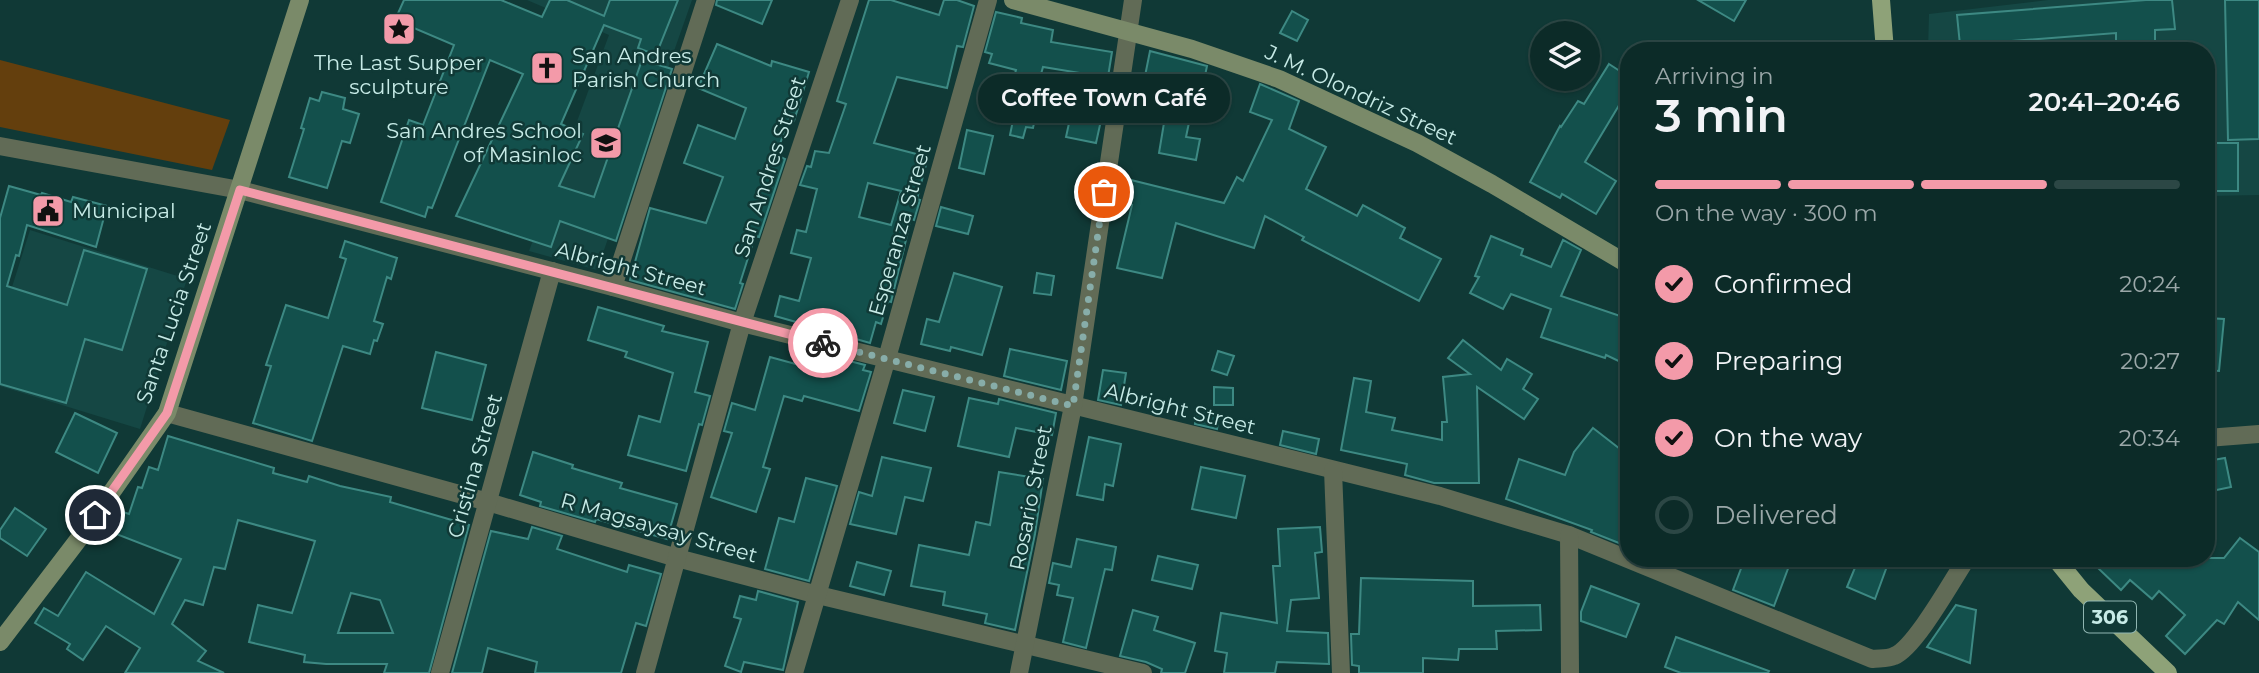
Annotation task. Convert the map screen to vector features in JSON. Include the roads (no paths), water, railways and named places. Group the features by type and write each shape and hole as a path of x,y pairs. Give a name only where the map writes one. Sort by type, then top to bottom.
{"main road":[{"path":"1881,0 1884,42"},
{"name":"306","path":"2062,567 2081,590 2168,673"}],"street":[{"name":"Santa Lucia Street","path":"0,642 81,536 167,413 300,0"},
{"path":"613,287 706,0"},
{"name":"San Andres Street","path":"645,673 742,323 850,0"},
{"name":"Esperanza Street","path":"794,673 887,358 988,0"},
{"name":"J. M. Olondriz Street","path":"1013,0 1192,49 1279,79 1417,143 1620,260"},
{"name":"Rosario Street","path":"1019,673 1073,406 1133,0"},
{"name":"Albright Street","path":"0,146 240,190 742,323 1440,496 1569,536 1620,558"},
{"name":"Cristina Street","path":"440,673 552,271"},
{"name":"R Magsaysay Street","path":"167,413 488,502 677,558 1024,646 1143,673"},
{"path":"2215,438 2259,435"},
{"path":"1333,470 1341,673"},
{"path":"1569,536 1570,673"},
{"name":"Albright Street","path":"1640,567 1868,666 1905,650 1961,567"}],"place":[{"name":"The Last Supper sculpture","path":"399,29"},
{"name":"San Andres Parish Church","path":"547,68"},
{"name":"San Andres School of Masinloc","path":"606,143"},
{"name":"Coffee Town Café","path":"1104,192"},
{"name":"Municipal","path":"48,211"}]}
